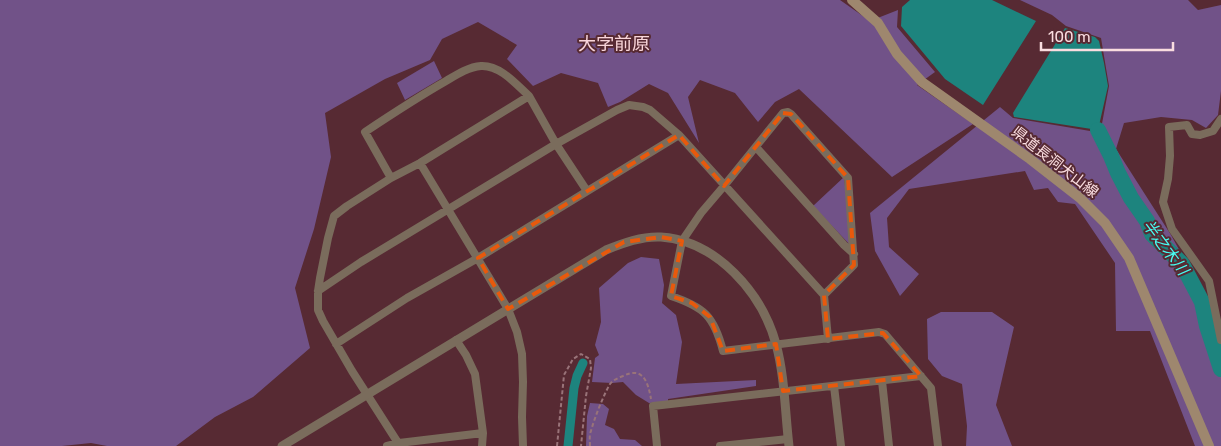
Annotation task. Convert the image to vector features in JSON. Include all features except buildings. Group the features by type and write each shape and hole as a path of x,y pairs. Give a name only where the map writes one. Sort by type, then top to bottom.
{"main road":[{"name":"県道長洞犬山線","path":"852,0 878,24 897,54 922,82 1030,159 1080,198 1105,223 1129,258 1209,446"}],"street":[{"path":"391,178 365,132 417,98 462,72 481,66 491,68 507,76 529,96 556,144 587,191"},
{"path":"399,445 336,344 318,310 318,291 334,216 391,178 529,96"},
{"path":"318,291 361,262 556,144 617,110 630,105 650,110 679,135 824,295 828,339"},
{"path":"824,295 854,265 848,178 790,114 788,112 783,113 701,213 682,241 671,296 692,303 710,317 718,332 723,350 883,333 888,336 931,388 938,446"},
{"path":"1221,119 1213,132 1200,135 1192,134 1187,125 1169,126 1170,156 1168,180 1163,202 1172,229 1209,281 1221,340"},
{"path":"336,344 407,298 478,258 679,135"},
{"path":"756,147 844,246 854,254"},
{"path":"420,162 508,309 517,332 522,354 523,446"},
{"path":"282,446 606,250 624,242 661,237 682,241 708,252 726,266 756,301 766,317 776,344 781,371 788,443 720,446"},
{"path":"456,340 475,374 483,433 482,446"},
{"path":"657,446 653,406 921,376"},
{"path":"882,381 889,446"},
{"path":"834,386 841,446"},
{"path":"387,446 483,433"}],"path":[{"path":"557,446 564,375 573,359 581,354 590,359 591,368 581,446"},
{"path":"590,446 590,432 604,396 613,380 629,373 643,376 648,382 653,406"}],"highlighted area":[{"path":"783,113 791,114 848,178 854,265 824,295 828,339 883,333 921,376 783,391 776,344 723,351 710,317 692,303 671,296 682,241 661,237 624,242 508,309 478,258 679,135 724,186"}],"shaded area":[{"path":"0,0 840,0 870,21 898,10 897,27 935,72 917,85 973,124 892,177 799,89 775,102 758,122 735,93 700,80 688,97 699,143 668,93 649,84 620,102 608,107 598,83 561,73 533,86 507,59 517,45 478,22 442,39 430,60 385,79 325,113 331,157 314,229 295,288 310,348 253,397 215,417 176,446 107,446 91,443 62,446 0,446"},
{"path":"1020,0 1188,0 1198,10 1221,5 1221,91 1218,115 1206,128 1192,120 1161,117 1124,123 1116,149 1171,235 1204,295 1221,354 1221,446 1195,446 1150,331 1116,331 1115,263 1075,204 1058,202 1048,188 1034,190 1025,171 909,189 887,218 889,247 919,274 900,296 875,251 870,213 1000,107 1013,118 1096,132 1101,129 1109,86 1101,38 1066,26 1052,15"},
{"path":"434,61 442,78 405,100 397,83"},
{"path":"844,177 852,247 813,206"},
{"path":"641,257 659,259 664,285 662,303 676,315 682,342 676,384 756,380 756,386 668,399 668,402 649,403 636,395 623,382 592,382 595,358 599,355 595,345 601,322 599,288 628,263"},
{"path":"941,312 992,312 1014,327 996,405 1012,446 966,446 967,426 962,384 942,376 928,359 927,319"},
{"path":"590,403 603,404 609,409 605,425 614,429 620,439 635,440 642,446 586,446 587,416"}],"water":[{"path":"910,0 992,0 1036,21 983,105 945,79 901,26 902,7"},
{"path":"1065,28 1095,37 1099,41 1108,86 1098,130 1014,117 1013,113"}],"waterway":[{"name":"半之木川","path":"1098,130 1118,173 1131,198 1147,221 1152,234 1182,264 1202,302 1207,326 1221,369"},
{"path":"568,446 574,388 583,363"}],"district":[{"name":"大字前原","path":"614,44"}]}
